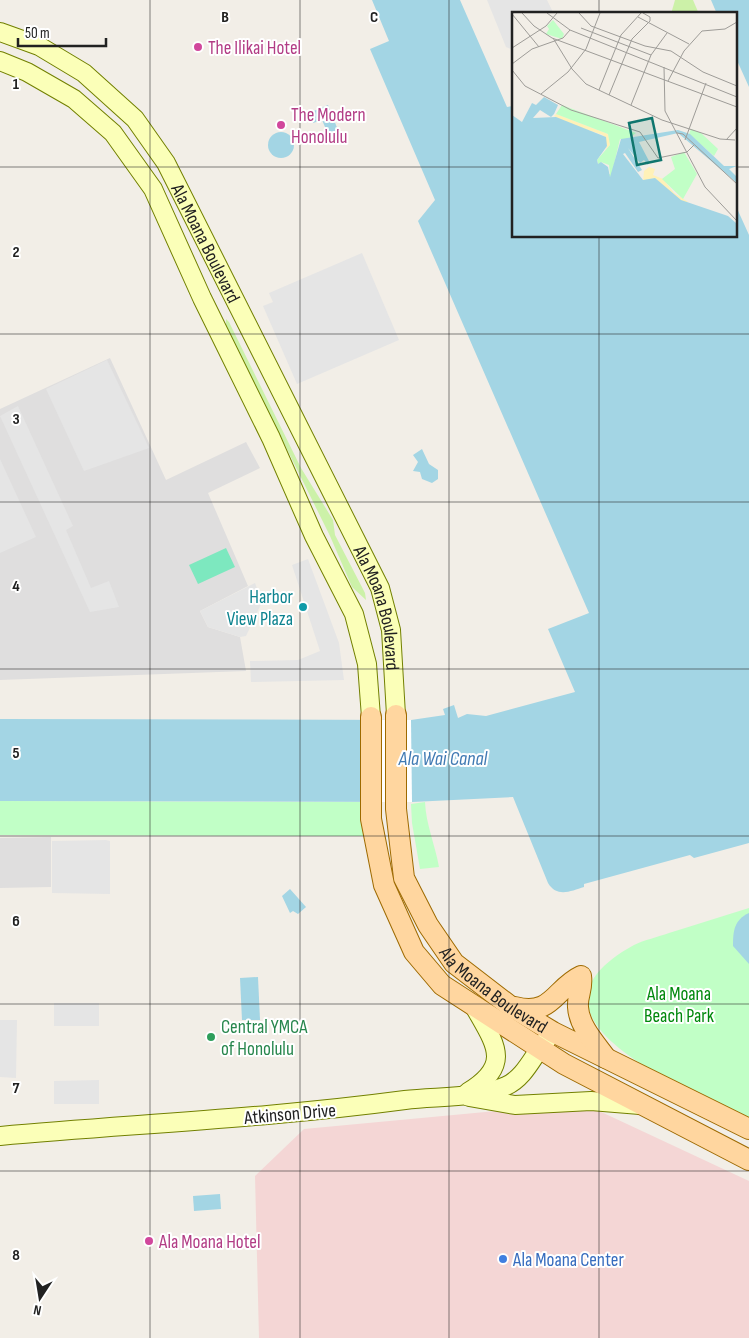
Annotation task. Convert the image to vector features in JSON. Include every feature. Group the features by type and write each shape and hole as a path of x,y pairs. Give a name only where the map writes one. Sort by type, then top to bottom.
{"main road":[{"name":"Ala Moana Boulevard","path":"0,32 39,46 84,73 135,119 166,163 380,588 391,630 396,715 396,809 404,878 428,925 454,963 510,1006 553,1032 749,1129"},
{"name":"Ala Moana Boulevard","path":"0,61 27,72 74,99 113,133 153,189 202,298 271,438 314,536 354,614 367,664 371,717 371,819 384,885 414,952 442,985 538,1049 640,1105 749,1160"},
{"path":"510,1006 533,1010 548,1004 560,995 570,981 581,976 583,989 578,1004 579,1017 606,1058"},
{"path":"461,1096 484,1082 495,1067 496,1052 491,1035 476,1008"},
{"name":"Atkinson Drive","path":"0,1136 325,1110 461,1096 506,1086 528,1067 538,1049 553,1032"},
{"path":"461,1096 514,1105 591,1101 640,1105"}],"shaded area":[{"path":"487,0 547,0 553,12 512,12 512,50 506,47"},
{"path":"362,253 399,340 297,384 263,306 273,302 269,293"},
{"path":"110,358 166,480 246,442 260,468 208,493 248,586 200,611 208,627 240,637 246,671 0,680 0,409"},
{"path":"107,360 149,448 84,471 46,389"},
{"path":"18,406 73,526 66,530 91,588 109,581 119,607 90,612 0,416"},
{"path":"0,459 36,537 0,553"},
{"path":"308,559 339,643 344,680 251,682 250,661 298,660 320,651 292,565"},
{"path":"255,583 262,602 246,636 240,637 208,627 200,611"},
{"path":"51,837 51,887 0,888 0,838"},
{"path":"52,841 110,841 110,894 52,893"},
{"path":"54,1003 99,1003 99,1026 54,1026"},
{"path":"0,1020 17,1020 16,1078 0,1077"},
{"path":"99,1080 99,1104 54,1104 54,1081"},
{"name":"Ala Moana Center","path":"597,1110 749,1181 749,1338 259,1338 255,1176 304,1129 496,1111"}],"green space":[{"path":"675,0 693,0 698,12 672,12"},
{"path":"226,319 301,468 333,520 335,535 365,593 366,600 352,587 330,536 226,326"},
{"path":"226,548 235,567 198,584 189,565"},
{"path":"0,801 360,802 364,836 0,835"},
{"path":"425,802 427,819 439,867 420,869 412,823 411,804"},
{"name":"Ala Moana Beach Park","path":"749,908 749,1119 651,1070 619,1048 596,1024 587,999 598,972 634,945"}],"water":[{"name":"Ala Wai Canal","path":"372,0 460,0 507,107 512,106 512,238 736,238 736,206 749,235 749,843 694,858 690,855 584,884 584,887 574,890 560,892 552,888 548,883 513,797 412,802 0,801 0,719 411,720 445,715 443,709 454,705 458,718 467,714 486,716 575,692 548,629 589,613 418,221 435,200 370,49 389,41"},
{"path":"711,0 749,0 749,87 736,58 736,12 716,12"},
{"path":"328,105 338,130 328,134 322,120 313,123 309,113"},
{"path":"281,132 290,136 294,145 290,154 281,158 272,154 268,145 272,136"},
{"path":"422,449 429,464 438,470 438,479 432,483 422,479 420,472 413,471 418,462 413,455"},
{"path":"290,889 306,907 298,914 293,911 290,913 282,896"},
{"path":"749,913 749,964 733,946 733,936 737,923"},
{"path":"258,977 260,1020 242,1020 240,978"},
{"path":"220,1194 221,1209 194,1211 193,1196"}],"pier":[{"path":"360,720 411,720 412,802 360,802"}],"place":[{"name":"The Ilikai Hotel","path":"198,47"},
{"name":"The Modern Honolulu","path":"281,125"},
{"name":"Harbor View Plaza","path":"303,607"},
{"name":"Central YMCA of Honolulu","path":"211,1037"},
{"name":"Ala Moana Hotel","path":"149,1241"},
{"name":"Ala Moana Center","path":"503,1259"}]}
